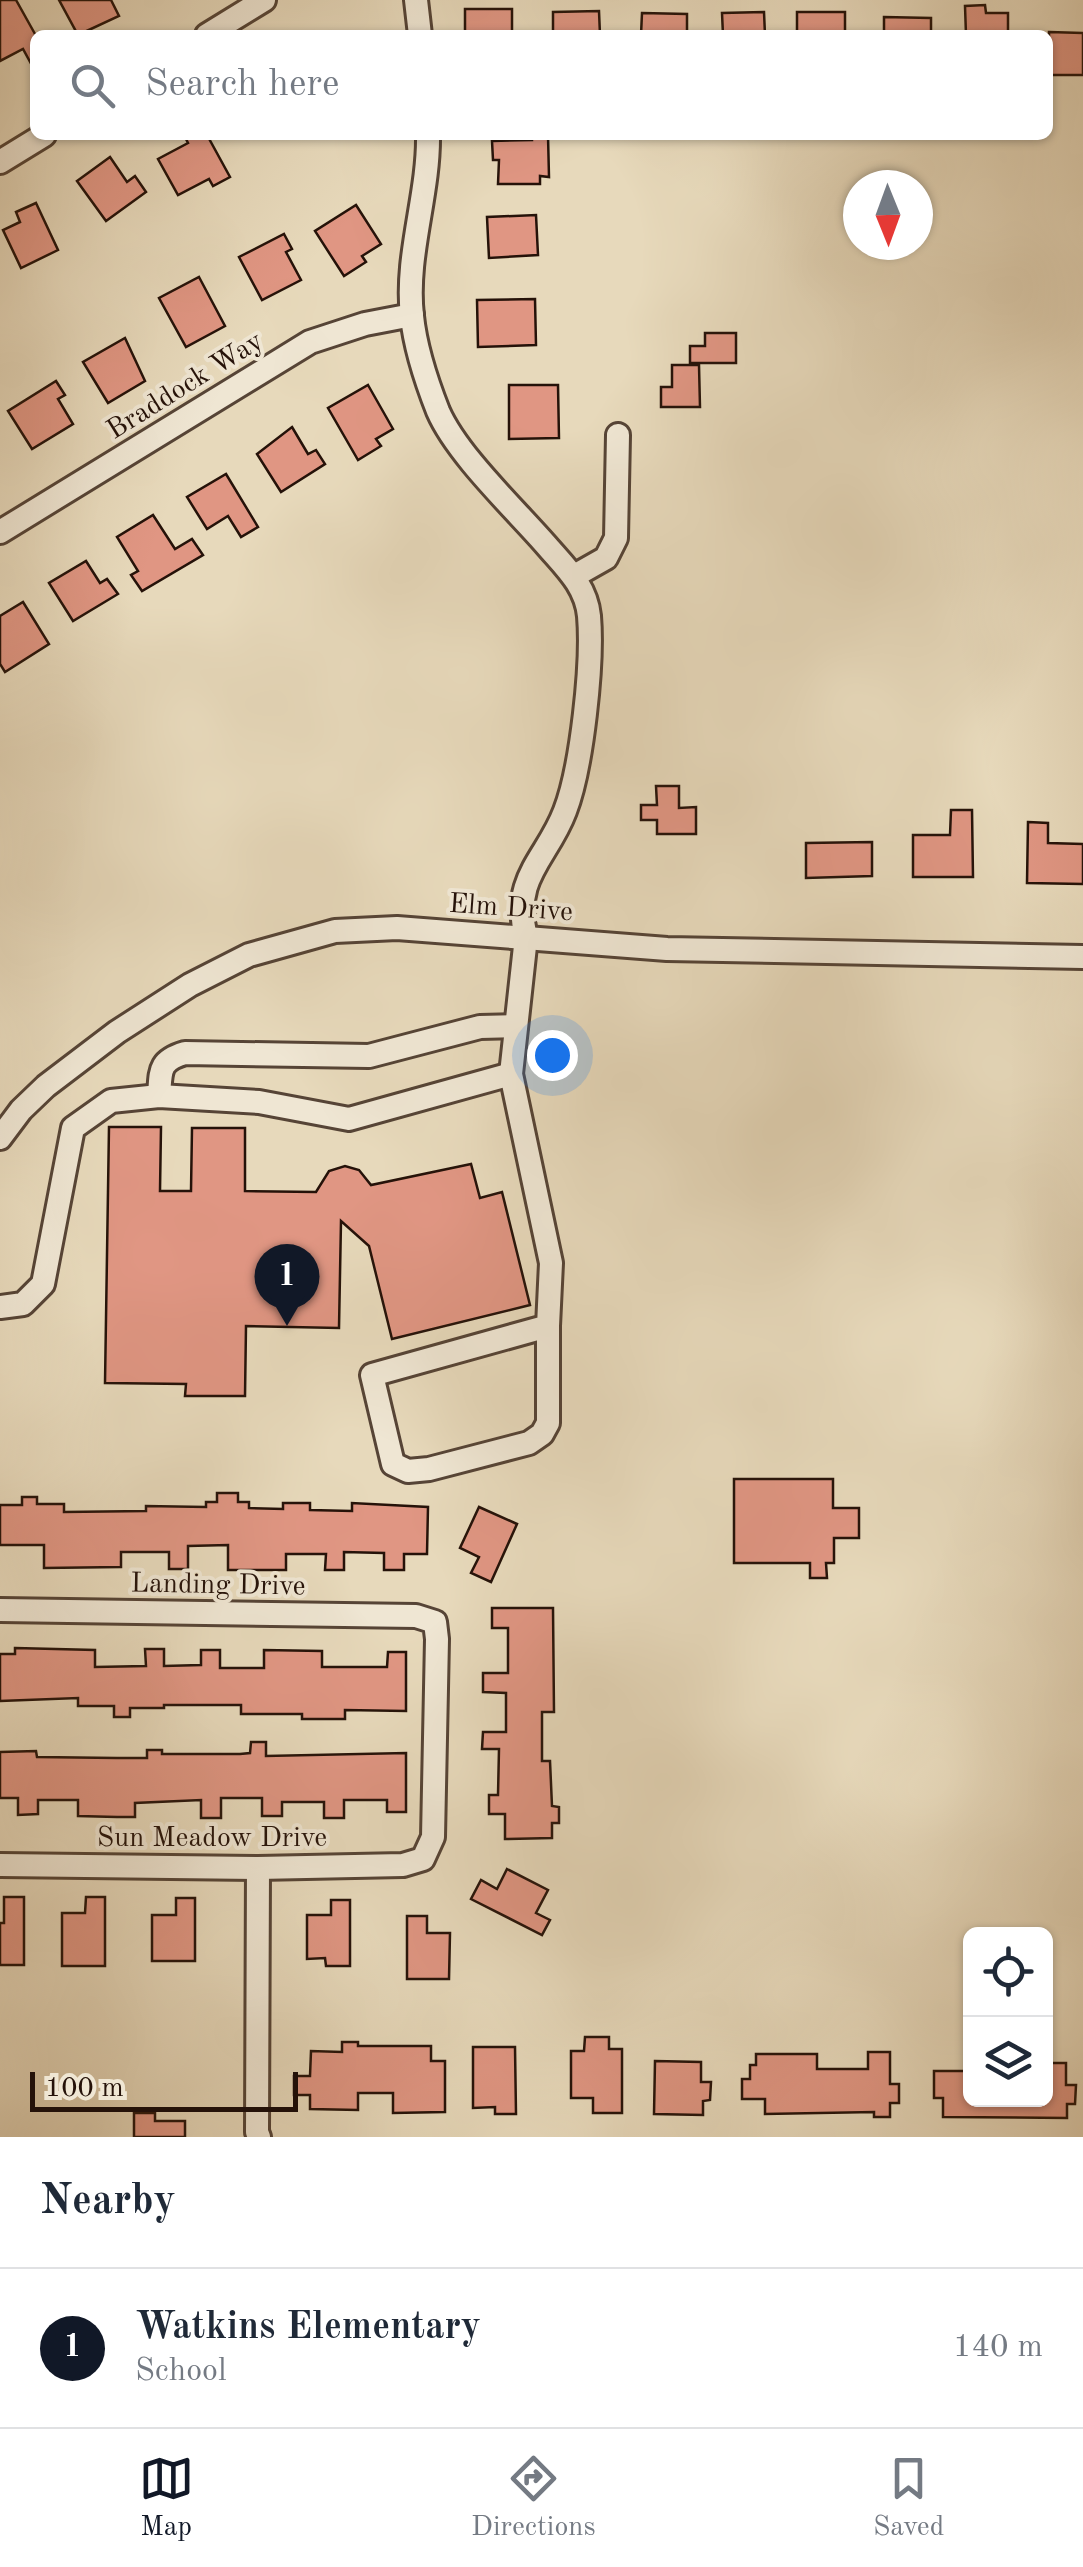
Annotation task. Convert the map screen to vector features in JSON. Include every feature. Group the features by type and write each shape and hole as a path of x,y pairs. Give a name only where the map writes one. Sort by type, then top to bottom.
{"street":[{"path":"215,30 264,0"},
{"path":"416,0 419,30"},
{"path":"0,162 36,140"},
{"path":"428,140 412,315 439,412 461,450 576,575 589,614 586,700 564,813 538,856 527,882 521,914 526,936 511,1074 550,1263 548,1423 542,1434 529,1443 429,1469 408,1471 393,1464 372,1375 548,1326"},
{"name":"Braddock Way","path":"0,532 310,342 364,324 412,315"},
{"path":"576,575 606,558 616,538 618,435"},
{"name":"Elm Drive","path":"0,1138 46,1086 190,985 249,955 335,930 398,928 667,949 1083,957"},
{"path":"159,1096 162,1066 170,1058 185,1053 369,1056 480,1027 516,1026"},
{"path":"0,1306 23,1304 44,1284 74,1128 110,1101 159,1096 259,1102 350,1119 511,1074"},
{"name":"Landing Drive","path":"0,1610 416,1616 435,1622 438,1639 433,1837 423,1859"},
{"name":"Sun Meadow Drive","path":"0,1865 258,1868 402,1865 423,1859"},
{"path":"258,1868 259,2137"}],"building":[{"path":"0,0 16,0 33,30 30,62 23,49 0,61"},
{"path":"59,0 111,0 119,16 89,30 75,30"},
{"path":"985,5 986,13 1008,13 1008,30 966,30 965,6"},
{"path":"465,9 512,9 512,30 465,30"},
{"path":"599,11 600,30 553,30 553,12"},
{"path":"764,12 765,30 723,30 722,13"},
{"path":"797,12 845,12 845,30 797,30"},
{"path":"642,13 687,14 687,30 641,30"},
{"path":"884,17 931,18 931,30 884,30"},
{"path":"1053,32 1083,33 1083,75 1053,75"},
{"path":"186,140 210,140 230,177 213,186 209,179 178,195 158,159 188,143"},
{"path":"548,140 549,177 540,176 540,184 498,184 499,160 493,160 492,141"},
{"path":"110,157 127,182 135,176 146,192 106,221 77,181"},
{"path":"36,203 58,250 21,268 3,230 20,222 16,212"},
{"path":"356,205 381,244 362,256 366,262 344,276 315,231"},
{"path":"536,215 538,255 489,258 487,217"},
{"path":"284,234 292,249 286,252 301,280 262,300 239,257"},
{"path":"199,277 225,326 186,347 159,298"},
{"path":"535,299 536,345 478,347 477,300"},
{"path":"705,333 736,333 736,363 690,363 690,346 705,346"},
{"path":"125,338 145,381 108,403 83,362"},
{"path":"672,365 699,365 700,407 661,407 661,387 672,387"},
{"path":"56,381 65,395 58,399 73,424 32,449 8,411"},
{"path":"368,385 393,429 376,439 381,446 358,460 328,408"},
{"path":"509,385 558,385 559,438 509,439"},
{"path":"292,427 308,454 316,450 325,464 281,492 257,454"},
{"path":"226,474 258,527 241,537 228,516 207,529 187,497"},
{"path":"153,515 175,549 192,539 203,555 142,591 131,575 138,571 117,537"},
{"path":"86,561 100,583 107,579 118,594 73,621 49,583"},
{"path":"23,602 49,644 5,672 0,664 0,616"},
{"path":"656,786 679,786 679,808 696,807 696,834 657,834 657,820 641,820 641,805 657,805"},
{"path":"951,810 972,810 973,877 913,877 913,835 950,835"},
{"path":"1028,822 1048,823 1048,843 1083,844 1083,884 1027,883"},
{"path":"872,842 872,876 806,878 806,843"},
{"path":"109,1127 161,1127 160,1191 191,1191 192,1128 245,1128 245,1191 316,1192 329,1171 345,1166 359,1170 371,1185 471,1164 480,1198 502,1192 530,1305 392,1339 369,1246 341,1221 339,1328 246,1326 245,1396 185,1396 186,1384 105,1383"},
{"path":"734,1479 833,1479 833,1508 859,1508 859,1538 834,1538 834,1563 826,1563 827,1578 810,1578 810,1563 734,1563"},
{"path":"217,1493 238,1493 238,1502 249,1502 249,1508 283,1509 283,1503 310,1503 310,1510 352,1511 352,1503 428,1507 427,1554 404,1554 404,1570 384,1570 384,1553 344,1552 344,1570 325,1570 326,1554 286,1554 286,1570 228,1570 228,1545 188,1546 188,1569 169,1569 169,1552 121,1552 121,1567 44,1568 44,1545 0,1545 0,1505 22,1505 22,1497 37,1497 37,1504 64,1504 64,1512 146,1511 146,1506 206,1507 206,1502 217,1502"},
{"path":"479,1507 517,1524 491,1582 471,1573 479,1557 460,1548"},
{"path":"492,1608 553,1608 554,1712 542,1712 542,1761 550,1761 552,1806 559,1807 559,1823 552,1823 552,1838 505,1839 505,1814 489,1814 489,1795 498,1795 499,1749 482,1749 483,1732 506,1732 506,1693 483,1692 483,1673 508,1673 508,1628 492,1628"},
{"path":"15,1648 95,1650 95,1667 146,1666 145,1649 164,1649 164,1666 201,1665 201,1650 220,1650 220,1668 264,1668 264,1650 322,1651 322,1667 387,1667 388,1652 406,1652 406,1711 345,1710 345,1719 302,1719 302,1714 241,1714 241,1705 164,1705 130,1708 130,1717 114,1717 114,1706 78,1706 78,1698 0,1701 0,1654 15,1654"},
{"path":"251,1742 266,1742 266,1756 406,1753 406,1812 387,1812 387,1800 344,1800 344,1818 324,1818 324,1802 282,1802 282,1816 262,1816 262,1798 221,1798 221,1818 201,1818 201,1800 135,1803 135,1817 117,1817 78,1816 78,1800 38,1800 38,1814 18,1815 18,1798 0,1798 0,1752 36,1751 37,1757 147,1758 147,1750 162,1750 162,1754 250,1753"},
{"path":"507,1869 548,1890 536,1913 550,1920 542,1935 471,1899 481,1880 497,1889"},
{"path":"4,1897 24,1897 24,1965 0,1965"},
{"path":"86,1897 105,1897 105,1966 62,1966 62,1913 85,1913"},
{"path":"176,1898 195,1898 195,1961 152,1961 152,1915 176,1915"},
{"path":"331,1900 350,1900 350,1966 326,1966 325,1958 307,1959 307,1915 331,1915"},
{"path":"407,1916 427,1916 427,1933 450,1933 449,1979 407,1979"},
{"path":"585,2037 609,2037 609,2049 622,2049 622,2113 593,2113 593,2098 571,2098 571,2051 584,2051"},
{"path":"342,2042 358,2042 358,2046 431,2046 431,2061 445,2061 445,2112 393,2113 393,2093 358,2093 358,2110 310,2109 310,2095 294,2095 294,2076 310,2076 311,2051 342,2052"},
{"path":"473,2047 515,2047 516,2114 495,2114 495,2107 473,2108"},
{"path":"868,2052 890,2052 890,2084 899,2084 899,2103 890,2103 890,2117 874,2117 874,2112 765,2114 765,2099 742,2099 742,2079 750,2079 750,2065 756,2065 756,2054 817,2054 817,2069 868,2069"},
{"path":"655,2061 701,2062 701,2082 711,2082 710,2100 703,2101 703,2115 654,2114"},
{"path":"1053,2063 1066,2063 1066,2085 1076,2085 1075,2104 1067,2104 1067,2118 943,2117 943,2098 934,2098 934,2071 963,2071 963,2107 1053,2107"},
{"path":"134,2113 155,2113 155,2121 185,2121 185,2137 134,2137"}],"place":[{"name":"Watkins Elementary","path":"287,1326"}]}
